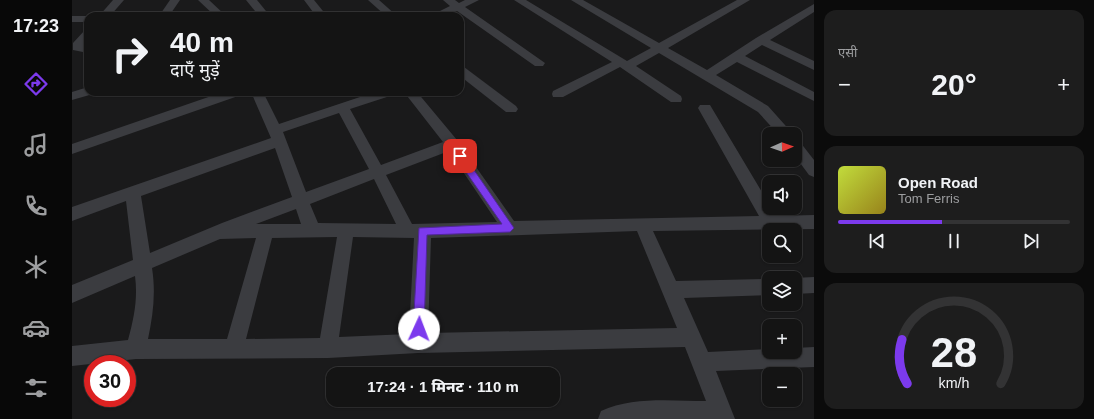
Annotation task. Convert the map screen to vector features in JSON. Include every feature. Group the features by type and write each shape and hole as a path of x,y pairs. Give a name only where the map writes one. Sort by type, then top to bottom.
{"street":[{"path":"108,12 119,0"},
{"path":"167,12 175,0"},
{"path":"203,0 216,12"},
{"path":"251,0 261,12"},
{"path":"309,0 319,12"},
{"path":"373,0 387,12"},
{"path":"448,0 539,63"},
{"path":"445,12 474,0"},
{"path":"519,0 624,64 676,98"},
{"path":"576,0 660,47 763,109 780,127"},
{"path":"558,94 660,47 746,0"},
{"path":"706,75 814,6"},
{"path":"72,19 84,19"},
{"path":"84,37 77,45 77,48 84,49"},
{"path":"760,40 814,66"},
{"path":"735,56 814,97"},
{"path":"464,73 511,110"},
{"path":"72,96 84,92"},
{"path":"72,149 224,96"},
{"path":"259,96 277,136 312,230"},
{"path":"72,214 277,136 342,107 376,96"},
{"path":"413,96 452,144 510,228"},
{"path":"342,107 378,171 415,231 418,343"},
{"path":"705,108 772,223 814,222"},
{"path":"72,294 219,232 452,144"},
{"path":"802,155 814,171"},
{"path":"133,192 144,264 146,290 143,319 136,349"},
{"path":"219,232 312,230 415,231 642,224 762,223"},
{"path":"609,419 642,412 723,416 702,362 642,224"},
{"path":"328,348 346,230"},
{"path":"234,348 266,231"},
{"path":"802,286 814,285"},
{"path":"671,290 762,287"},
{"path":"72,356 136,349 328,348 418,343 691,337"},
{"path":"702,362 814,357"}],"route":[{"path":"419,329 422,231 510,228 460,156"}]}
